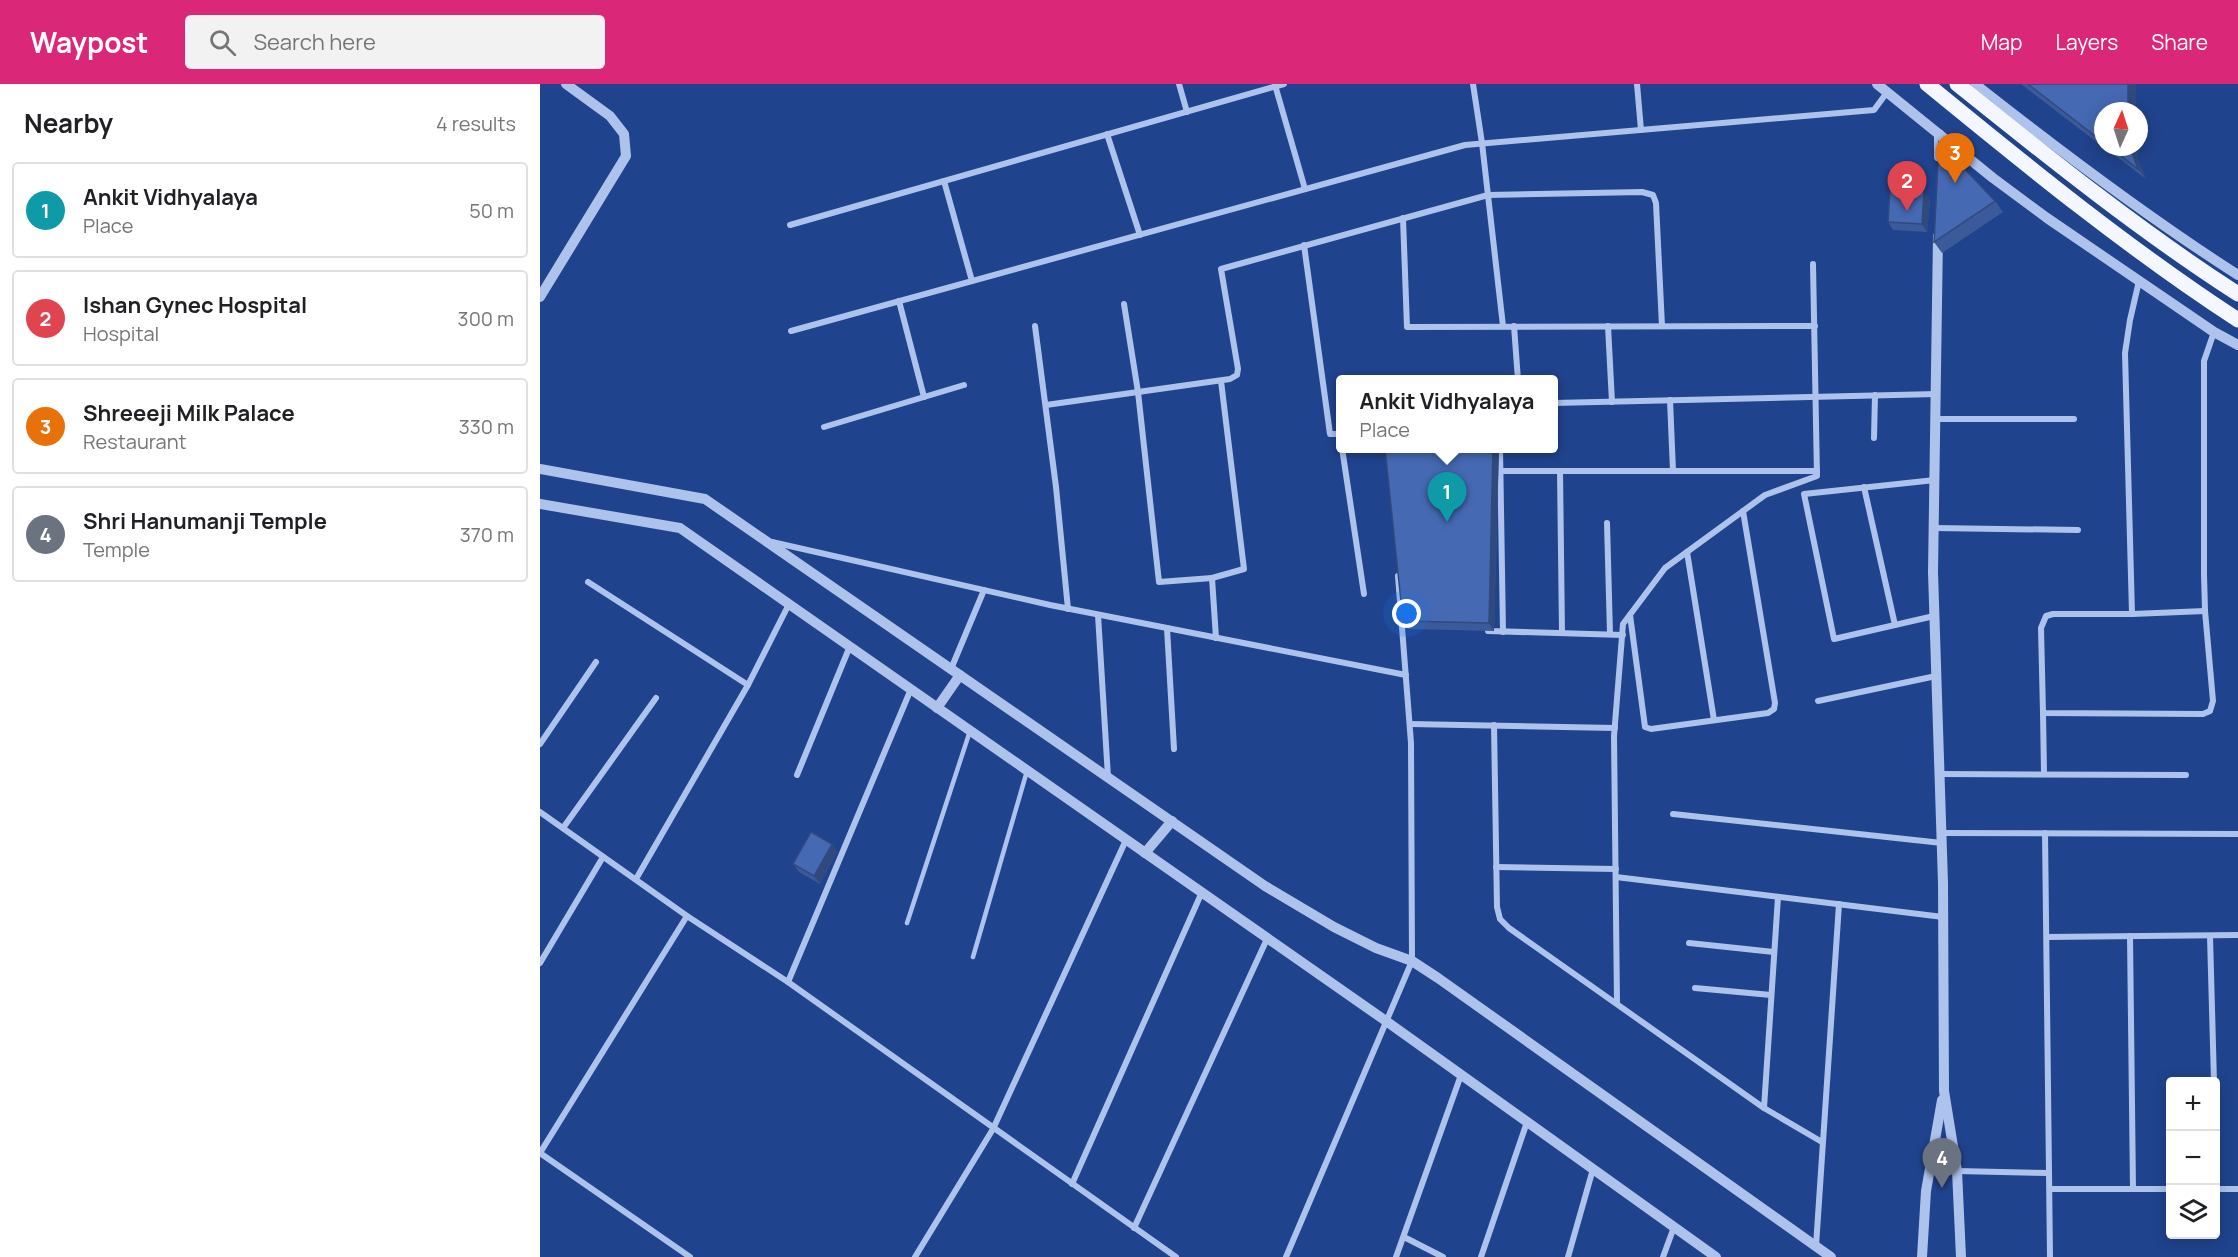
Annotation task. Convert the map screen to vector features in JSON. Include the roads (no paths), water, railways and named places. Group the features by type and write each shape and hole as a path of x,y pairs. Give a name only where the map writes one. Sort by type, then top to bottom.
{"main road":[{"path":"1927,84 2038,174 2190,288 2238,320"},
{"path":"1957,84 2032,144 2195,266 2238,294"}],"street":[{"path":"540,297 626,156 624,134 610,117 566,84"},
{"path":"1179,84 1187,112"},
{"path":"790,225 1284,84"},
{"path":"1473,84 1503,326"},
{"path":"1637,84 1641,130"},
{"path":"1877,84 1994,178 2139,281 2214,332 2238,345"},
{"path":"1975,84 2049,142 2202,252 2238,275"},
{"path":"1276,85 1305,189"},
{"path":"791,331 1465,145 1874,110 1888,91"},
{"path":"1107,134 1140,235"},
{"path":"1939,134 1939,170"},
{"path":"944,181 972,281"},
{"path":"1046,405 1221,381 1238,375 1221,269 1488,195 1642,192 1653,195 1656,203 1662,326"},
{"path":"1403,218 1407,327 1815,326"},
{"path":"1938,229 1934,616 1942,838 1944,1091 1957,1172 1961,1257"},
{"path":"1304,245 1330,434 1336,434"},
{"path":"1617,1004 1615,728 1623,624 1665,568 1765,495 1817,476 1813,264"},
{"path":"2132,614 2125,353 2139,281"},
{"path":"899,301 924,397"},
{"path":"1124,304 1138,392 1159,582 1212,578 1244,569 1221,381"},
{"path":"1035,326 1056,487 1068,609"},
{"path":"1514,326 1518,375"},
{"path":"1608,326 1612,402"},
{"path":"2043,713 2203,714 2210,711 2213,701 2205,611 2204,361 2214,332"},
{"path":"824,427 964,385"},
{"path":"1558,403 1937,394"},
{"path":"1874,438 1875,395"},
{"path":"1670,400 1673,471"},
{"path":"1937,419 2074,419"},
{"path":"1343,453 1364,594"},
{"path":"1500,453 1503,632"},
{"path":"540,469 705,499 1265,885 1334,927 1376,948 1412,961 1438,978 1832,1257"},
{"path":"1500,471 1817,471"},
{"path":"1560,471 1562,633"},
{"path":"1934,616 1834,639 1804,494 1935,480"},
{"path":"1864,487 1895,625"},
{"path":"540,504 680,528 1202,892 1716,1257"},
{"path":"1630,615 1645,727 1651,729 1768,713 1774,709 1775,703 1743,511"},
{"path":"1607,524 1610,634"},
{"path":"1934,528 2078,530"},
{"path":"765,541 1068,609 1406,675"},
{"path":"1688,552 1714,720"},
{"path":"1286,1257 1412,961 1410,724 1406,675 1406,629 1398,572"},
{"path":"1212,578 1216,638"},
{"path":"588,582 748,685"},
{"path":"937,708 956,672 984,590"},
{"path":"636,879 748,685 790,603"},
{"path":"2044,773 2041,628 2046,616 2205,611"},
{"path":"1098,615 1108,777"},
{"path":"1167,628 1174,749"},
{"path":"1484,631 1623,635"},
{"path":"797,775 850,646"},
{"path":"540,744 596,662"},
{"path":"1818,702 1936,676"},
{"path":"788,982 911,689"},
{"path":"563,828 656,698"},
{"path":"1410,724 1615,728"},
{"path":"1494,725 1497,907 1500,919 1509,928 1764,1108 1822,1142"},
{"path":"1939,774 2186,775"},
{"path":"541,813 687,916 788,982 1176,1257"},
{"path":"1673,814 1942,838 2045,833 2238,834"},
{"path":"1145,853 1172,821"},
{"path":"2045,833 2050,1257"},
{"path":"915,1257 993,1129 1126,840"},
{"path":"540,963 603,857"},
{"path":"1496,867 1616,869"},
{"path":"1616,877 1943,917"},
{"path":"1072,1184 1202,892"},
{"path":"1764,1108 1778,897"},
{"path":"1816,1246 1839,904"},
{"path":"687,916 540,1153 690,1257"},
{"path":"2047,937 2238,935"},
{"path":"2130,936 2133,1189"},
{"path":"2210,936 2214,1077"},
{"path":"1134,1228 1267,939"},
{"path":"1689,943 1774,952"},
{"path":"1695,988 1771,995"},
{"path":"1396,1257 1461,1075"},
{"path":"1922,1257 1926,1191 1944,1091"},
{"path":"1481,1257 1527,1122"},
{"path":"1568,1257 1593,1169"},
{"path":"1957,1172 2049,1173"},
{"path":"2049,1189 2166,1189"},
{"path":"2220,1189 2238,1189"},
{"path":"1663,1257 1674,1227"},
{"path":"1404,1237 1443,1257"}],"lane":[{"path":"907,923 970,731"},
{"path":"973,957 1027,771"}],"place":[{"name":"Shreeeji Milk Palace","path":"1955,183"},
{"name":"Ishan Gynec Hospital","path":"1907,211"},
{"name":"Ankit Vidhyalaya","path":"1447,522"},
{"name":"Shri Hanumanji Temple","path":"1942,1188"}]}
